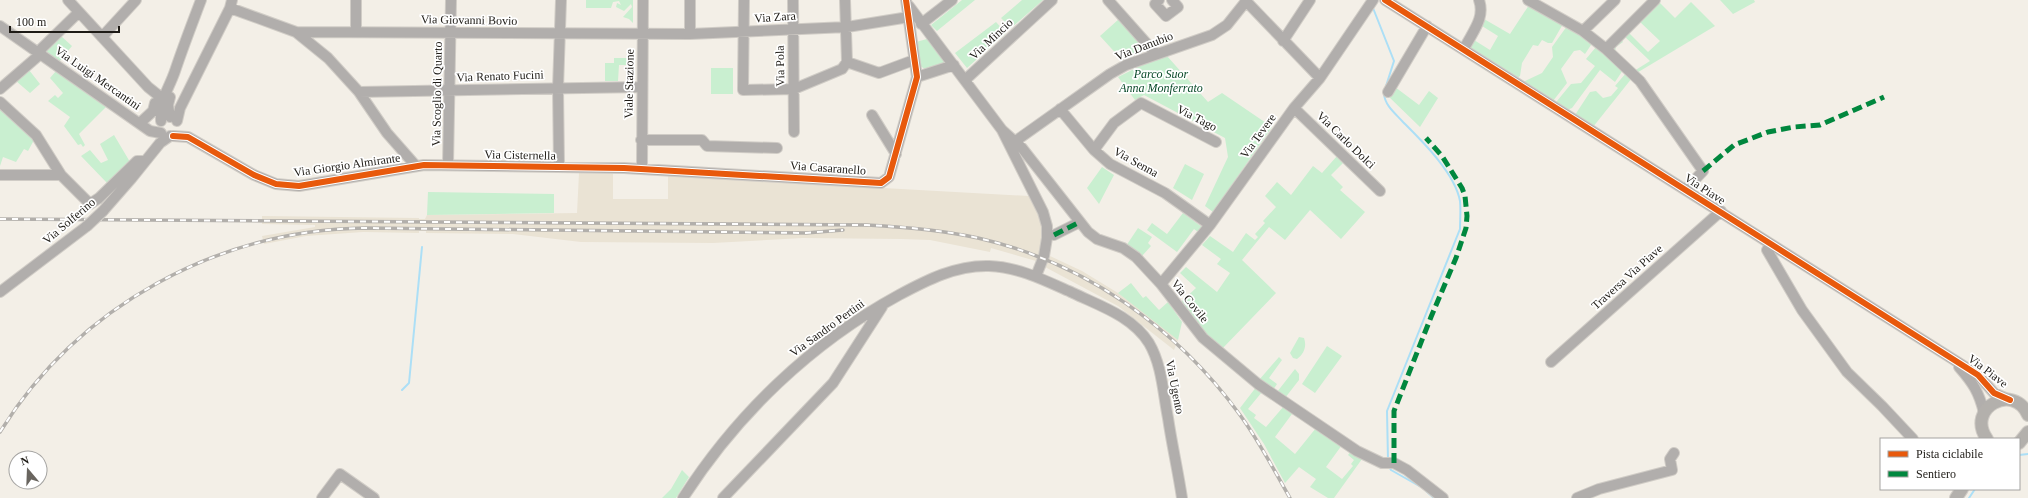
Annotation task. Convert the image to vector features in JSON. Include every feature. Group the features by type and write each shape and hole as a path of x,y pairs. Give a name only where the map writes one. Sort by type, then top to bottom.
{"main road":[{"path":"1985,438 1982,428 1984,413 1994,402 2010,400 2022,406 2028,414"}],"street":[{"path":"68,0 162,101 167,126"},
{"path":"102,37 136,0"},
{"path":"140,123 162,101 174,85 173,75 201,0"},
{"path":"356,0 356,31"},
{"name":"Via Scoglio di Quarto","path":"448,165 451,0"},
{"path":"559,166 558,88 561,0"},
{"name":"Viale Stazione","path":"642,168 643,0"},
{"path":"690,0 690,34"},
{"path":"744,0 743,90 794,89 842,69 847,62 845,0"},
{"name":"Via Pola","path":"793,0 792,29 794,132"},
{"path":"921,24 952,0"},
{"name":"Via Mincio","path":"965,80 1052,0"},
{"path":"1108,0 1156,54"},
{"path":"1159,0 1154,4 1166,16 1178,7 1172,0"},
{"path":"1283,42 1310,0"},
{"name":"Via Tevere","path":"1160,284 1210,225 1294,108 1320,78 1373,0"},
{"name":"Via Piave","path":"1385,0 1721,211 1770,245 1978,374 1994,393 2010,400"},
{"path":"1466,45 1480,21 1481,6 1479,0"},
{"path":"1528,0 1583,31 1606,49 1640,81 1702,171 1686,189"},
{"path":"1583,31 1615,0"},
{"path":"1606,49 1655,0"},
{"path":"906,1 917,77 954,64"},
{"name":"Via Covile","path":"906,1 921,24 954,64 1013,144 1088,232 1097,239 1123,248 1127,251 1160,284 1203,338 1258,384 1357,451 1382,463 1394,463 1407,470 1443,498"},
{"path":"1246,1 1283,42 1320,78"},
{"name":"Via Danubio","path":"1013,144 1110,74 1126,65 1212,35 1227,25 1246,1"},
{"path":"167,126 180,108 231,4 296,32 328,58 359,92 387,133 416,166"},
{"path":"0,90 37,57 42,48 79,12"},
{"name":"Via Zara","path":"643,34 690,34 847,27 909,17"},
{"name":"Via Luigi Mercantini","path":"0,26 150,131 167,126"},
{"path":"1388,92 1427,26"},
{"name":"Via Giovanni Bovio","path":"296,32 356,31 643,34"},
{"path":"912,39 929,34"},
{"path":"847,62 879,73 914,60"},
{"name":"Via Casaranello","path":"642,168 881,182 889,177 917,77"},
{"name":"Via Renato Fucini","path":"359,92 642,87"},
{"path":"0,102 36,135 60,174 90,204 99,198 137,161 145,160"},
{"name":"Via Tago","path":"1094,150 1114,123 1141,103 1216,142"},
{"name":"Via Carlo Dolci","path":"1294,108 1380,191"},
{"name":"Via Senna","path":"1060,109 1094,150 1110,164 1165,192 1210,225"},
{"path":"872,115 896,154"},
{"name":"Via Giorgio Almirante","path":"167,126 254,176 276,184 299,186 416,166"},
{"name":"Via Solferino","path":"0,292 87,226 103,211 160,143 167,126"},
{"path":"641,140 702,140 707,146 777,148"},
{"path":"1013,144 1046,220 1046,246 1036,276"},
{"name":"Via Giorgio Almirante","path":"376,173 408,156"},
{"name":"Via Cisternella","path":"416,166 448,165 642,168"},
{"path":"0,175 60,174"},
{"name":"Traversa Via Piave","path":"1551,362 1721,211"},
{"path":"1054,235 1080,222"},
{"path":"1770,245 1767,250 1802,310 1847,372 1912,438"},
{"name":"Via Sandro Pertini","path":"683,498 728,436 796,366 833,337 885,303 935,276 967,268 1000,267 1036,276"},
{"name":"Via Ugento","path":"1036,276 1122,316 1137,328 1148,342 1159,369 1182,498"},
{"path":"723,498 833,383 885,303"},
{"name":"Via Piave","path":"1952,359 1974,384 1981,400 1984,413"},
{"path":"1584,497 1599,489 1672,470 1670,459 1674,453"},
{"path":"322,498 340,474 374,498"}],"shaded area":[{"path":"579,173 613,173 613,199 668,199 668,176 1029,196 1039,213 1044,232 1040,253 1036,261 991,248 990,252 930,240 901,239 803,238 713,243 581,242 513,234 426,233 426,231 419,231 419,233 363,232 306,236 264,244 262,236 315,227 315,225 262,224 262,216 425,219 427,215 577,213"},
{"path":"1050,256 1082,271 1118,293 1153,319 1178,340 1174,350 1118,306 1045,267"}],"green space":[{"path":"586,0 633,0 633,23 629,19 623,17 632,7 631,4 624,11 616,7 617,3 621,5 619,1 613,2 611,8 586,8"},
{"path":"962,0 975,0 937,31 931,25"},
{"path":"1022,0 1043,0 1011,28 1001,18"},
{"path":"1720,0 1754,0 1755,2 1733,14"},
{"path":"1659,2 1675,18 1691,2 1715,26 1635,74 1610,50 1621,39 1623,42 1616,47 1615,52 1634,71 1650,61 1623,35 1628,32 1648,52 1660,41 1639,21"},
{"path":"1529,5 1563,24 1552,43 1542,40 1538,46 1533,45 1522,63 1520,76 1517,78 1468,48 1474,40 1490,50 1498,36 1482,26 1484,19 1510,34"},
{"path":"1119,19 1142,46 1143,50 1121,59 1100,36"},
{"path":"996,22 1006,33 967,68 955,53"},
{"path":"1567,26 1590,41 1591,45 1585,54 1580,50 1574,51 1561,69 1567,83 1553,101 1523,82 1542,73 1553,57 1552,47"},
{"path":"61,36 72,46 59,62 45,52"},
{"path":"927,39 945,60 945,63 925,69 920,66 916,42"},
{"path":"1596,47 1623,70 1615,82 1600,70 1572,108 1567,110 1557,104 1557,101 1571,84 1581,83 1595,66 1586,59"},
{"name":"Parco Suor Anna Monferrato","path":"1167,56 1208,102 1222,93 1272,127 1213,212 1205,206 1228,157 1225,138 1144,95 1135,100 1118,77 1142,65"},
{"path":"614,58 632,58 632,65 619,65 618,81 605,81 605,63 614,63"},
{"path":"711,68 733,68 733,94 711,94"},
{"path":"29,70 40,84 30,93 16,81"},
{"path":"56,71 106,107 79,134 85,145 83,147 81,144 78,145 64,126 70,117 48,101 55,95 58,98 63,93 50,78"},
{"path":"1626,73 1632,78 1593,127 1575,115 1590,92 1596,91 1603,98 1611,96 1618,88 1615,86"},
{"path":"1395,87 1419,105 1429,91 1438,98 1420,127 1388,96"},
{"path":"0,109 30,134 34,140 28,151 24,149 16,162 3,157 0,166"},
{"path":"114,135 130,162 107,183 81,156 90,150 101,163 108,160 100,144"},
{"path":"1337,156 1344,162 1331,175 1343,187 1340,190 1365,212 1341,239 1310,210 1285,240 1269,227 1242,260 1276,293 1221,350 1197,327 1181,302 1196,288 1180,273 1186,267 1217,292 1230,273 1217,264 1221,259 1202,245 1210,236 1233,252 1246,233 1255,240 1258,237 1255,234 1265,223 1263,221 1276,207 1265,196 1277,182 1291,195 1313,166 1322,173"},
{"path":"1185,164 1204,174 1192,200 1173,188"},
{"path":"1102,167 1114,175 1099,204 1087,188"},
{"path":"428,192 554,194 554,213 427,215"},
{"path":"1183,213 1202,227 1198,232 1194,229 1177,252 1147,230 1152,223 1167,234"},
{"path":"1138,228 1152,237 1148,243 1151,246 1142,256 1126,246"},
{"path":"1131,283 1143,298 1146,296 1159,310 1168,302 1182,322 1178,340 1118,293"},
{"path":"1299,337 1304,338 1305,347 1297,359 1293,358 1290,353"},
{"path":"1327,346 1342,356 1315,393 1302,384"},
{"path":"1279,357 1282,360 1269,378 1277,384 1273,390 1259,380"},
{"path":"1295,369 1299,374 1299,380 1285,398 1277,392"},
{"path":"1257,386 1262,392 1248,409 1256,415 1254,418 1266,427 1284,406 1310,425 1292,414 1275,437 1295,454 1316,428 1342,445 1326,467 1342,479 1353,466 1351,464 1354,460 1348,455 1351,451 1362,459 1334,498 1328,498 1310,487 1316,479 1299,467 1285,483 1264,444 1240,408"},
{"path":"682,470 689,477 676,498 662,498 671,489"}],"waterway":[{"path":"1373,8 1394,61 1386,86"},
{"path":"1384,94 1386,102 1391,110 1428,148 1445,169 1457,190 1460,201 1460,229 1387,411 1388,460"},
{"path":"402,390 409,383 422,247"},
{"path":"2020,455 2028,454"},
{"path":"1389,466 1391,470 1421,487"},
{"path":"1969,498 1974,490"},
{"path":"1426,491 1434,498"}],"railway":[{"path":"0,219 867,225 923,229 978,238 1017,249 1055,264 1091,282 1125,303 1157,327 1187,354 1215,383 1240,415 1260,445 1290,498"},
{"path":"0,432 32,387 69,347 111,313 157,284 205,260 257,243 310,232 365,228 806,233 843,230"}],"marked path":[{"path":"1703,171 1734,145 1768,132 1794,127 1820,125 1884,97"},
{"path":"1394,463 1394,411 1456,258 1466,228 1467,216 1465,196 1462,188 1442,156 1426,138"},
{"path":"1054,235 1080,222"}],"cycle path":[{"path":"173,136 188,137 254,175 276,184 299,186 424,165 624,168 881,183 889,177 917,77 906,0"},
{"path":"1385,0 1978,375 1994,393 2010,400"}]}
